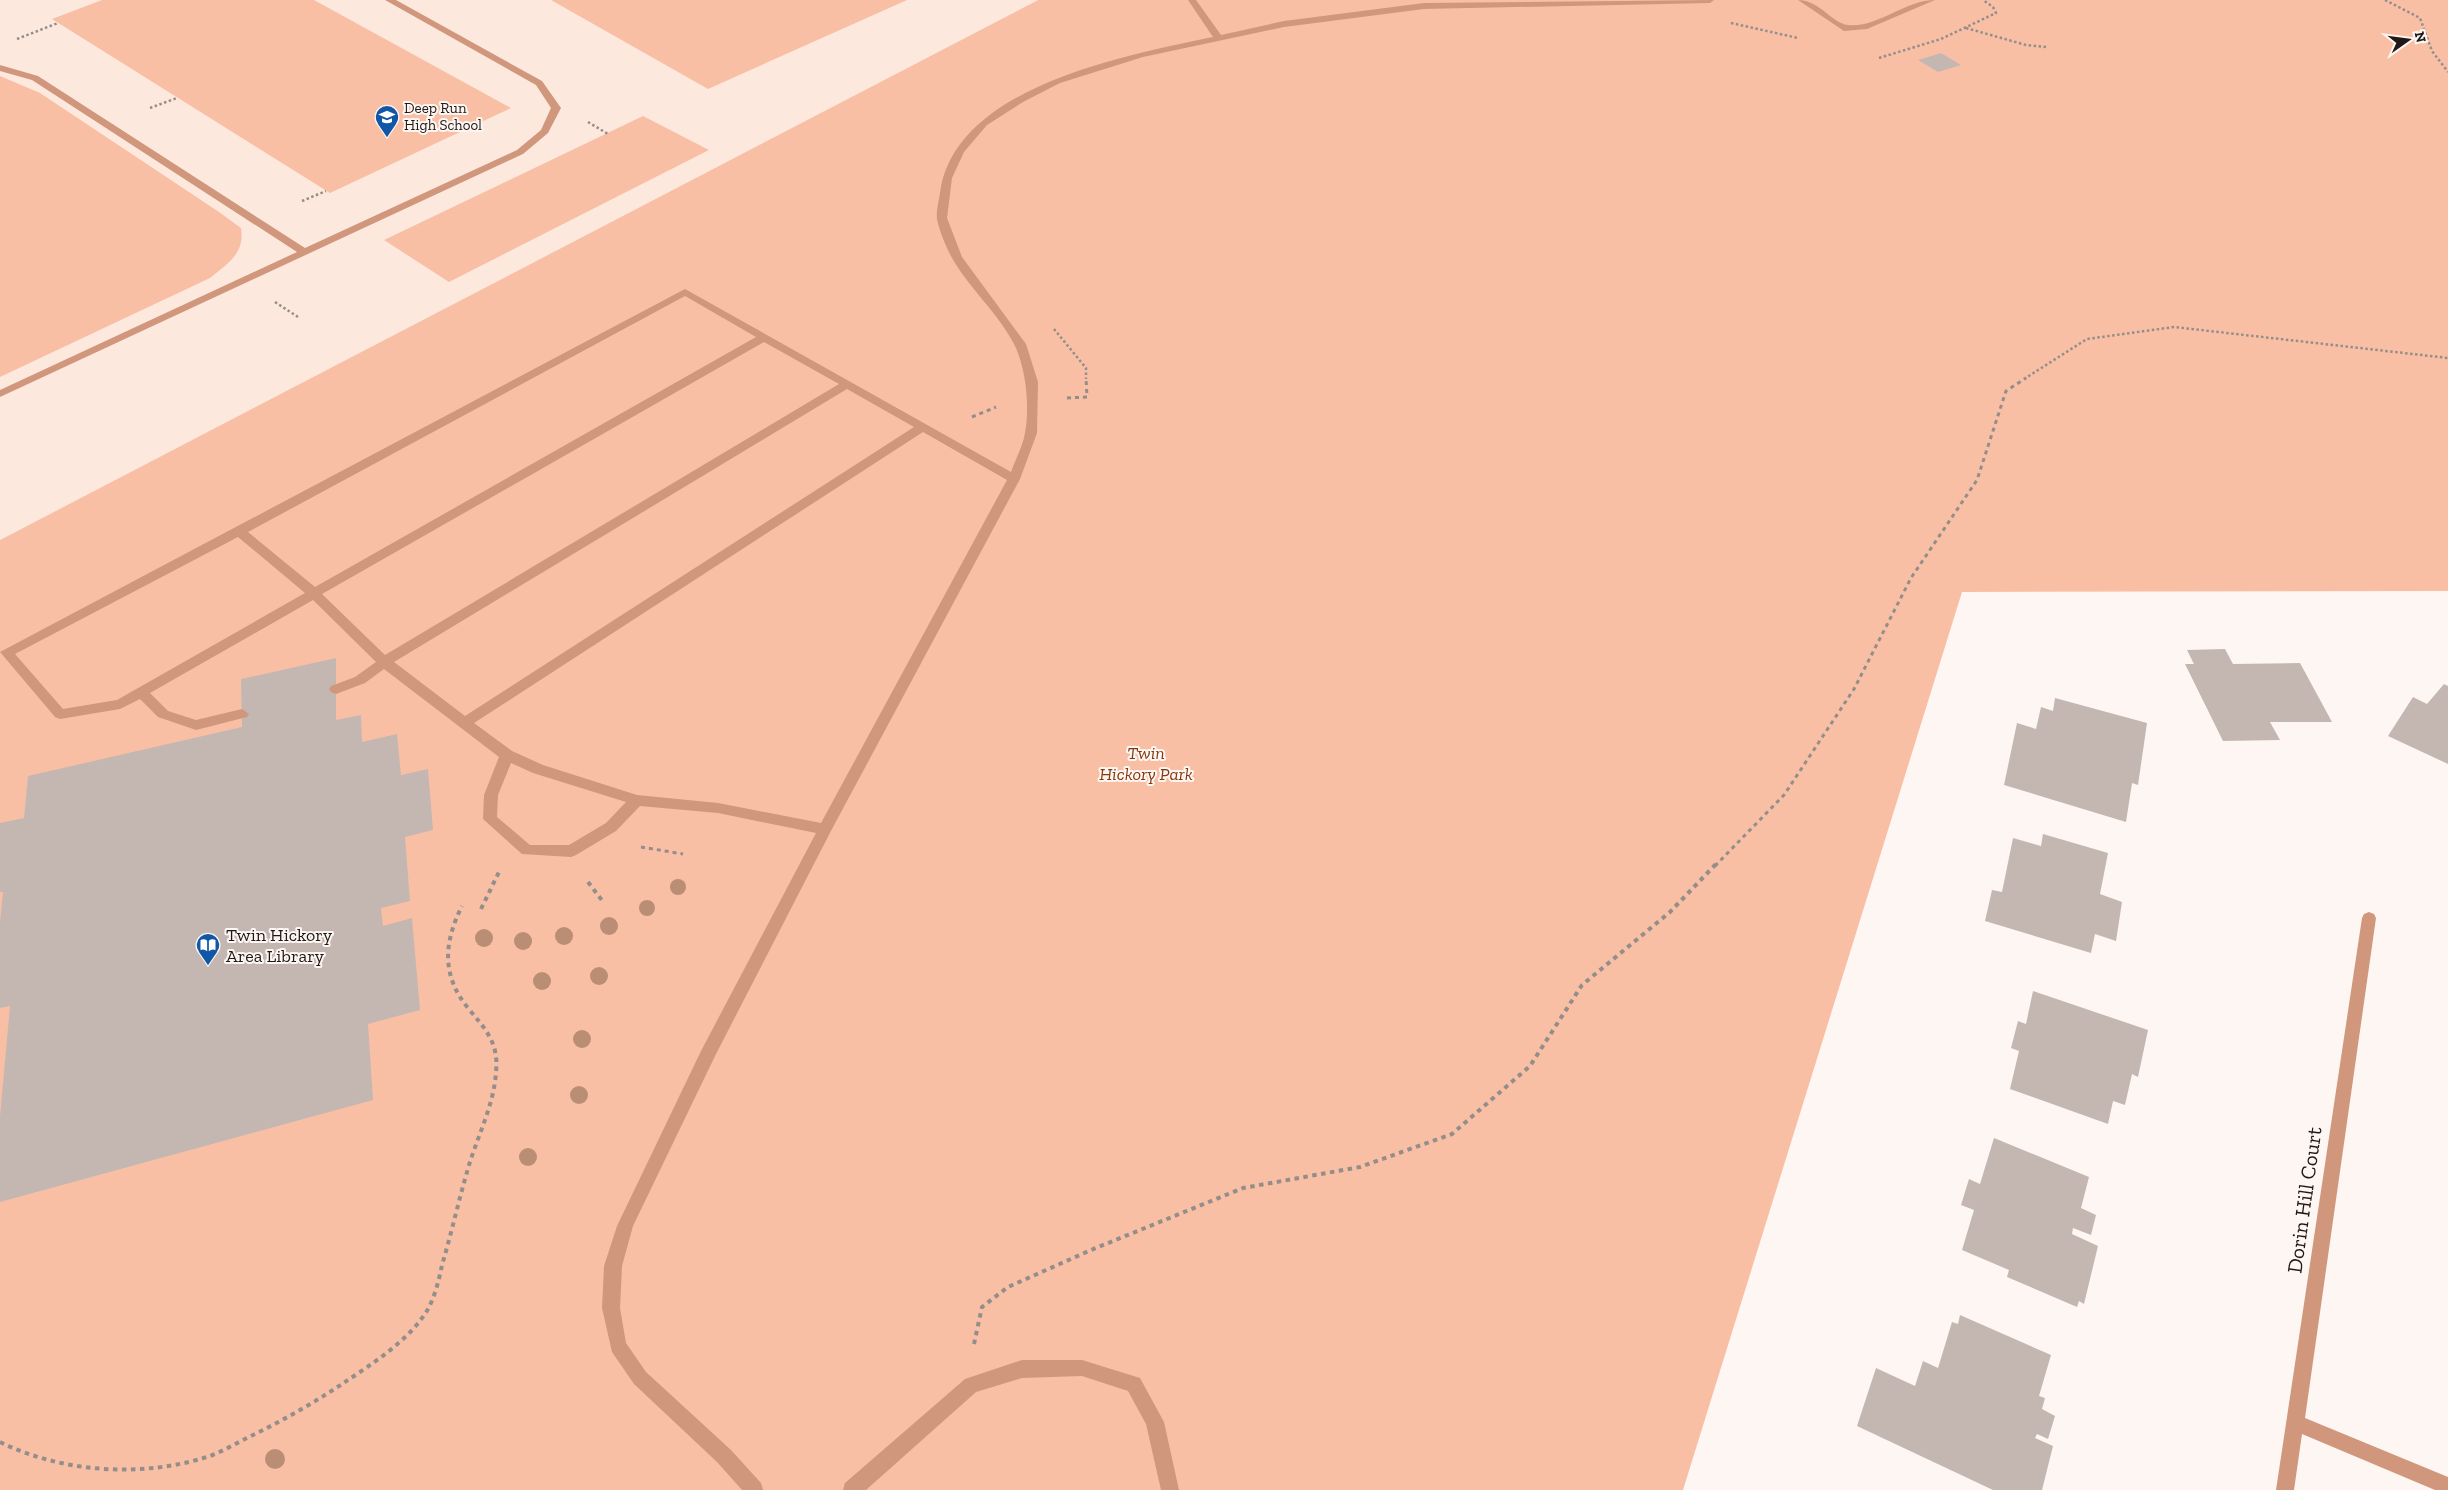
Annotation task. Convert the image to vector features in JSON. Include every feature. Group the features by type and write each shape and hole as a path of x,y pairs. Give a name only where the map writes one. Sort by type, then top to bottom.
{"street":[{"path":"0,394 520,152 544,131 556,108 539,84 389,0"},
{"path":"1192,0 1218,37"},
{"path":"754,1490 724,1456 640,1378 618,1346 611,1308 613,1266 625,1226 705,1060 825,829 1014,479 1031,432 1032,382 1020,344 957,258 942,218 947,178 960,151 984,123 1020,100 1057,81 1141,55 1218,37 1284,24 1422,3 1710,0"},
{"path":"1802,0 1844,28 1864,27 1931,0"},
{"path":"0,68 35,78 304,252"},
{"path":"764,337 313,593 120,704 60,714 6,654 239,531 313,593 384,662 466,722 507,755 538,769 637,800 718,808 825,829"},
{"path":"336,690 360,680 384,662 846,384"},
{"path":"466,722 922,427"},
{"path":"141,692 163,714 196,725 242,714"},
{"path":"507,755 491,795 490,819 527,850 571,851 611,827 637,800"},
{"name":"Dorin Hill Court","path":"2285,1490 2369,918"},
{"path":"852,1490 971,1385 1022,1369 1082,1368 1134,1384 1155,1422 1170,1490"},
{"path":"2294,1422 2448,1486"}],"lane":[{"path":"239,531 685,292 1014,479"}],"path":[{"path":"1874,59 1941,39 1996,13 1983,0"},
{"path":"2385,0 2420,18 2432,51 2448,72"},
{"path":"1726,22 1801,39"},
{"path":"10,44 23,35 58,23"},
{"path":"1965,28 2026,45 2046,47"},
{"path":"150,108 177,98"},
{"path":"302,202 326,191"},
{"path":"274,302 298,317"},
{"path":"1050,325 1086,368 1087,397 1062,399"},
{"path":"974,1344 982,1307 1008,1287 1243,1188 1360,1167 1452,1134 1530,1066 1582,985 1670,912 1784,795 1854,689 1911,578 1976,480 2006,391 2087,339 2174,327 2448,358"},
{"path":"967,418 1000,406"},
{"path":"0,1442 9,1447 48,1460 94,1470 166,1465 207,1457 277,1424 345,1382 412,1329 432,1303 467,1170 496,1080 497,1060 493,1040 483,1022 467,1007 446,968 446,947 451,927 462,906"}],"shaded area":[{"name":"Deep Run High School","path":"0,0 1038,0 0,540"}],"green space":[{"path":"102,0 314,0 511,108 330,193 52,19"},
{"path":"551,0 907,0 708,89"},
{"name":"Twin Hickory Park","path":"1038,0 2448,0 2448,591 1962,592 1683,1490 0,1490 0,540"},
{"path":"0,76 40,93 219,212 241,228 242,237 234,257 210,278 0,377"},
{"path":"643,116 709,150 449,282 384,240"}],"building":[{"path":"1941,53 1961,65 1938,72 1918,60"},
{"path":"2225,649 2233,664 2300,663 2332,722 2270,722 2280,740 2223,741 2185,664 2194,664 2187,650"},
{"name":"Twin Hickory Area Library","path":"336,658 336,720 361,715 362,742 397,734 401,775 428,769 433,830 405,837 410,901 381,908 383,926 412,918 420,1010 368,1024 373,1100 0,1202 0,1116 10,1006 0,1008 0,922 3,892 0,892 0,823 24,818 28,776 242,727 241,679"},
{"path":"2444,684 2448,686 2448,764 2388,736 2413,697 2427,704"},
{"path":"2055,698 2147,723 2138,785 2132,783 2126,822 2004,785 2017,723 2036,729 2041,707 2053,711"},
{"path":"2043,834 2108,853 2100,894 2122,902 2116,941 2095,934 2091,953 1985,921 1992,890 2002,892 2013,838 2041,846"},
{"path":"2033,991 2148,1030 2138,1077 2132,1074 2125,1105 2113,1101 2108,1124 2010,1089 2019,1051 2011,1048 2018,1021 2026,1024"},
{"path":"1994,1138 2089,1177 2081,1208 2096,1215 2091,1235 2073,1228 2072,1234 2098,1246 2084,1304 2079,1301 2077,1307 2007,1277 2009,1270 1962,1250 1974,1210 1961,1205 1969,1179 1980,1184"},
{"path":"1960,1315 2051,1355 2039,1396 2045,1398 2042,1409 2055,1416 2048,1439 2037,1434 2035,1438 2053,1446 2042,1490 1993,1490 1857,1426 1876,1368 1915,1386 1923,1361 1938,1368 1952,1322 1958,1324"}],"place":[{"name":"Deep Run High School","path":"387,138"},
{"name":"Twin Hickory Area Library","path":"208,966"}]}
